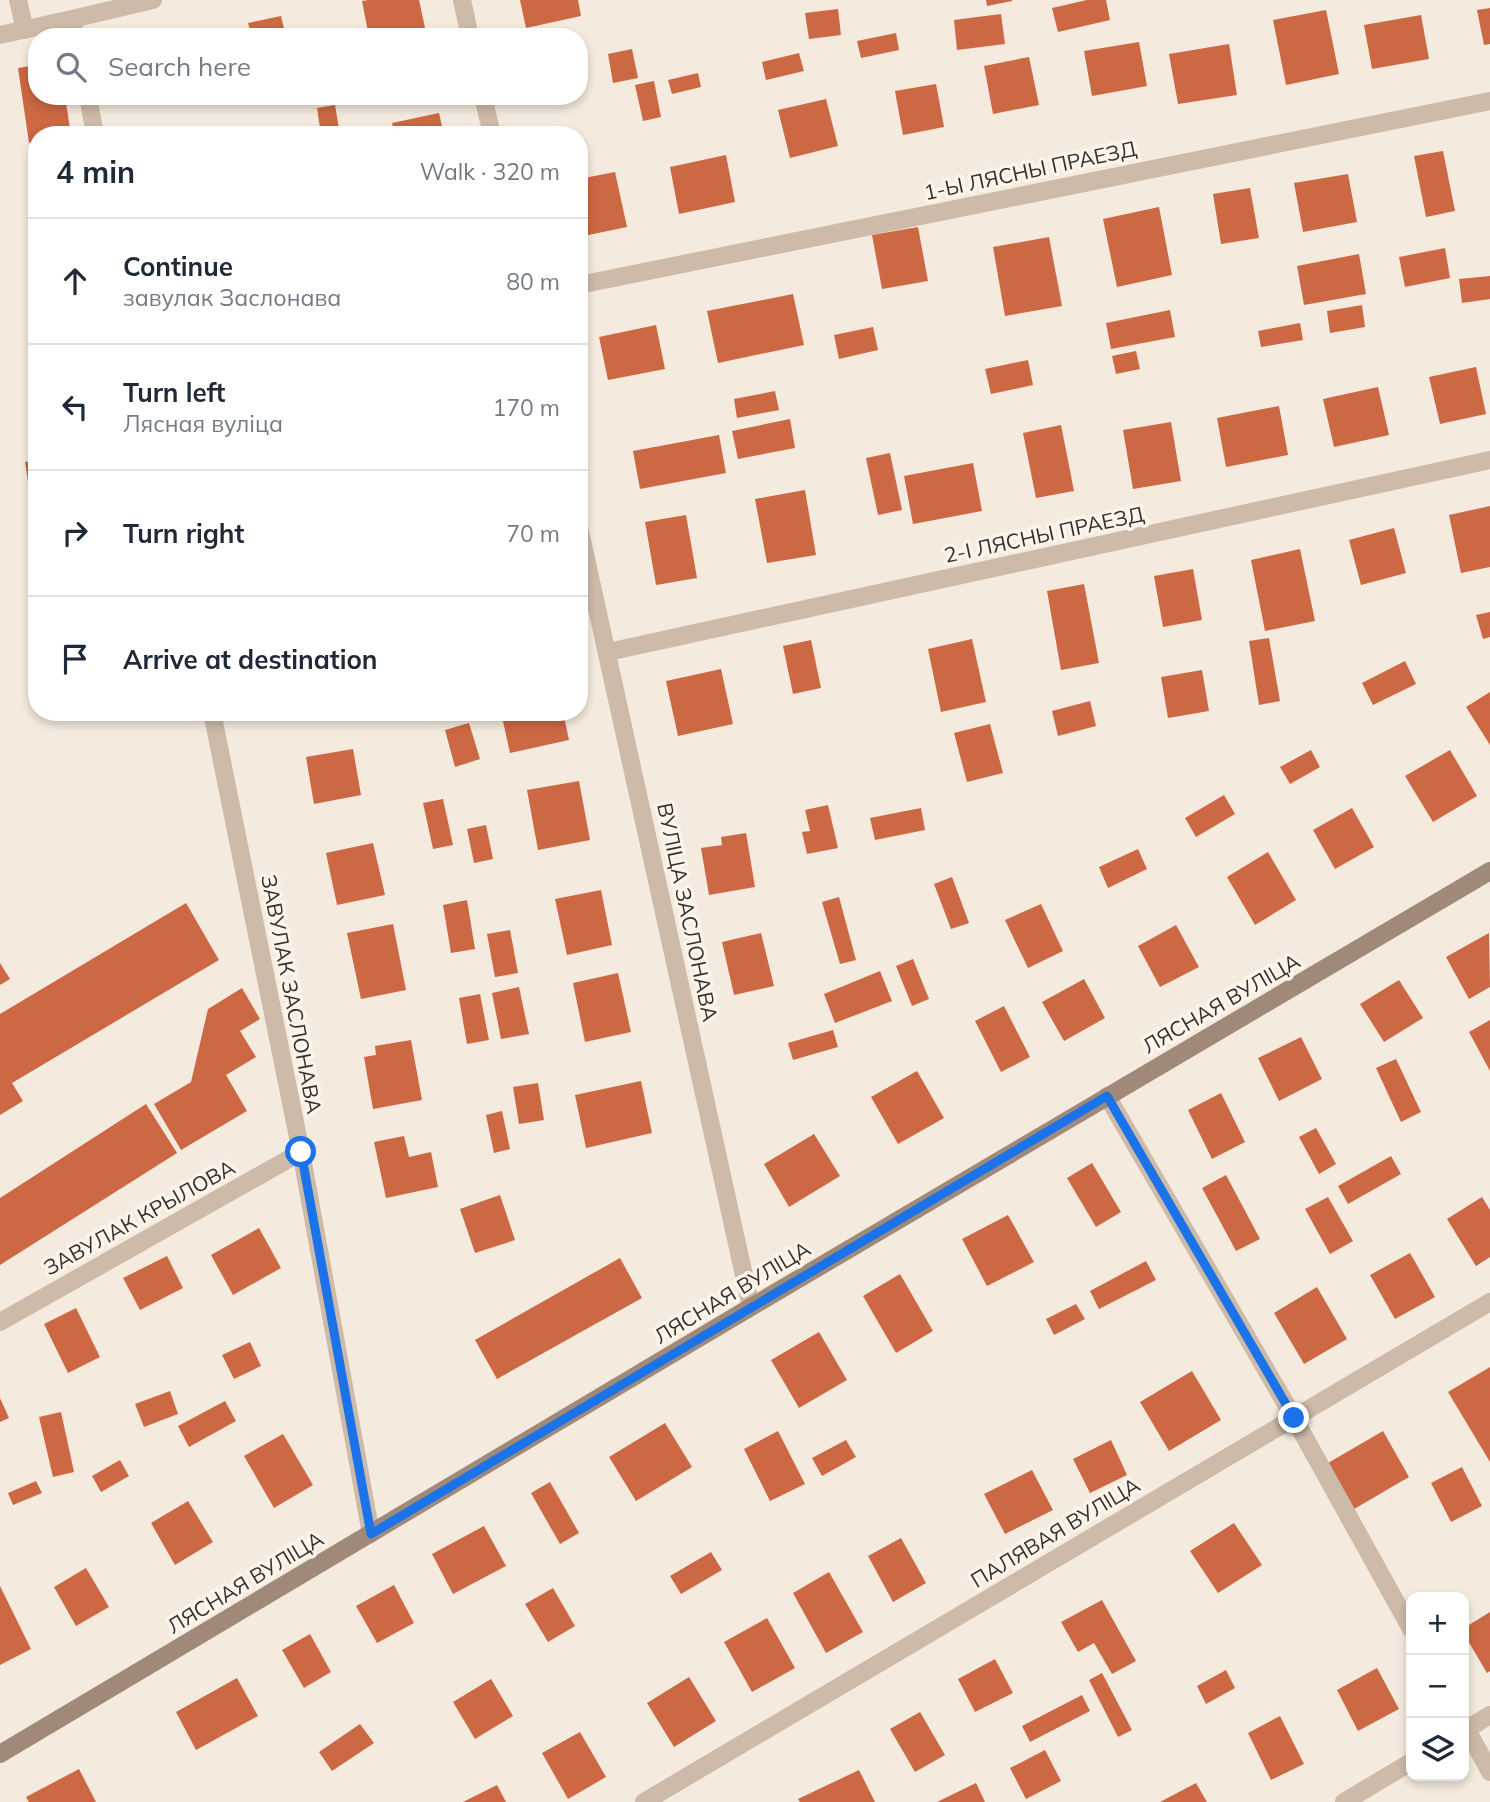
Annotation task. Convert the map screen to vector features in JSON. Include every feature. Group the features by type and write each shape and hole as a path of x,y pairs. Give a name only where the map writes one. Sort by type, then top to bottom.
{"main road":[{"name":"ЛЯСНАЯ ВУЛІЦА","path":"0,1754 1490,871"}],"street":[{"path":"18,0 25,30"},
{"path":"74,28 131,3 153,0"},
{"path":"462,0 468,28"},
{"path":"0,36 28,30"},
{"name":"1-Ы ЛЯСНЫ ПРАЕЗД","path":"588,283 1490,101"},
{"path":"90,105 93,126"},
{"path":"485,105 490,126"},
{"name":"2-І ЛЯСНЫ ПРАЕЗД","path":"608,652 1490,460"},
{"name":"ВУЛІЦА ЗАСЛОНАВА","path":"588,566 751,1307"},
{"name":"ЗАВУЛАК ЗАСЛОНАВА","path":"214,721 301,1152 371,1534"},
{"path":"1107,1096 1294,1418 1406,1620"},
{"name":"ЗАВУЛАК КРЫЛОВА","path":"0,1322 301,1152"},
{"name":"ПАЛЯВАЯ ВУЛІЦА","path":"644,1802 1490,1302"},
{"path":"1469,1726 1490,1715"},
{"path":"1469,1735 1490,1772"},
{"path":"1344,1802 1406,1765"}],"building":[{"path":"419,0 425,28 367,28 362,1"},
{"path":"520,0 578,0 581,16 526,28"},
{"path":"986,0 1012,0 1012,1 987,6"},
{"path":"1087,0 1106,0 1110,20 1058,32 1052,8"},
{"path":"1490,8 1490,44 1484,45 1477,10"},
{"path":"838,9 841,35 809,39 805,13"},
{"path":"1326,10 1339,74 1286,85 1273,20"},
{"path":"1001,14 1005,44 957,50 954,20"},
{"path":"1421,15 1429,59 1372,69 1364,25"},
{"path":"281,16 284,28 249,28 248,23"},
{"path":"896,33 899,50 861,58 857,41"},
{"path":"1139,42 1147,86 1092,96 1084,51"},
{"path":"1229,44 1237,95 1178,104 1169,54"},
{"path":"632,49 638,78 613,83 608,54"},
{"path":"799,53 804,71 766,80 762,62"},
{"path":"1029,57 1039,105 993,114 984,66"},
{"path":"28,66 28,105 66,105 70,126 28,126 28,136 18,68"},
{"path":"698,73 701,87 672,94 668,80"},
{"path":"654,81 661,117 643,121 635,85"},
{"path":"936,84 944,127 903,135 895,91"},
{"path":"826,99 838,146 790,158 778,110"},
{"path":"335,105 338,126 320,126 317,108"},
{"path":"439,113 442,126 393,126 392,123"},
{"path":"1443,151 1455,211 1426,217 1414,156"},
{"path":"726,155 735,202 679,214 670,167"},
{"path":"615,172 627,227 588,235 588,177"},
{"path":"1348,174 1357,222 1303,232 1294,183"},
{"path":"1250,188 1259,238 1221,244 1213,194"},
{"path":"1159,207 1172,275 1117,287 1103,219"},
{"path":"918,227 928,281 882,289 872,235"},
{"path":"1049,237 1062,306 1005,316 993,247"},
{"path":"1445,248 1450,278 1405,287 1399,257"},
{"path":"1359,254 1366,294 1304,305 1297,266"},
{"path":"1490,276 1490,299 1462,303 1459,279"},
{"path":"793,294 804,345 718,363 707,311"},
{"path":"1362,305 1365,327 1330,333 1327,311"},
{"path":"1170,310 1175,337 1111,349 1106,323"},
{"path":"1300,323 1303,340 1261,347 1258,331"},
{"path":"656,325 665,369 608,380 599,337"},
{"path":"873,327 878,350 839,359 834,335"},
{"path":"1136,351 1140,369 1116,374 1112,356"},
{"path":"1028,360 1033,385 991,394 985,369"},
{"path":"1476,367 1486,414 1440,424 1429,377"},
{"path":"1378,387 1389,435 1334,447 1323,399"},
{"path":"775,391 779,410 737,418 734,399"},
{"path":"1279,406 1288,455 1226,467 1217,418"},
{"path":"790,419 795,448 738,459 732,431"},
{"path":"1171,422 1181,481 1133,489 1123,430"},
{"path":"1061,425 1074,491 1036,498 1023,433"},
{"path":"719,435 726,473 640,489 633,451"},
{"path":"890,453 902,510 878,515 866,458"},
{"path":"973,463 982,511 913,524 904,476"},
{"path":"805,490 816,555 767,563 755,499"},
{"path":"1490,506 1490,567 1461,573 1449,515"},
{"path":"686,515 697,578 656,585 645,522"},
{"path":"1394,528 1406,573 1361,585 1349,540"},
{"path":"1300,549 1315,621 1265,631 1251,560"},
{"path":"1193,569 1202,620 1163,627 1154,576"},
{"path":"1084,584 1099,663 1061,670 1047,591"},
{"path":"1490,612 1490,637 1483,639 1476,615"},
{"path":"1269,638 1280,701 1259,705 1249,641"},
{"path":"972,639 986,702 941,712 928,649"},
{"path":"811,640 821,688 793,694 783,646"},
{"path":"1405,661 1416,684 1373,705 1362,683"},
{"path":"721,669 733,724 678,736 666,681"},
{"path":"1202,670 1209,711 1168,718 1161,677"},
{"path":"1490,692 1490,745 1466,707"},
{"path":"1090,701 1096,726 1058,736 1052,711"},
{"path":"503,721 565,721 569,740 510,753"},
{"path":"469,723 480,759 455,767 445,730"},
{"path":"990,724 1003,773 967,782 954,733"},
{"path":"353,749 361,795 314,804 306,757"},
{"path":"1311,750 1320,767 1290,784 1280,767"},
{"path":"1450,750 1477,796 1433,822 1405,776"},
{"path":"579,781 590,840 538,850 527,790"},
{"path":"1224,795 1235,814 1196,837 1185,818"},
{"path":"443,799 453,845 433,849 423,803"},
{"path":"828,805 838,848 807,854 802,832 810,831 805,810"},
{"path":"921,808 925,830 875,840 870,818"},
{"path":"1352,808 1374,847 1335,869 1313,830"},
{"path":"486,825 493,859 474,863 467,829"},
{"path":"746,833 755,887 709,895 701,848 722,845 721,837"},
{"path":"373,843 385,895 337,905 326,853"},
{"path":"1138,849 1147,869 1108,888 1099,867"},
{"path":"1268,852 1296,900 1255,925 1227,877"},
{"path":"952,877 969,923 951,929 934,884"},
{"path":"601,890 612,945 567,955 555,899"},
{"path":"839,897 856,960 840,964 822,902"},
{"path":"467,900 475,949 451,953 443,905"},
{"path":"186,903 219,960 12,1083 23,1101 0,1115 0,1014"},
{"path":"1041,904 1063,951 1028,968 1005,920"},
{"path":"393,924 406,990 361,999 347,933"},
{"path":"1176,925 1199,967 1160,987 1138,946"},
{"path":"510,930 518,973 495,977 487,934"},
{"path":"761,933 774,986 734,995 722,942"},
{"path":"1489,933 1490,987 1469,999 1446,957"},
{"path":"913,959 929,999 912,1006 896,966"},
{"path":"0,963 10,979 0,985"},
{"path":"880,971 892,1001 835,1023 824,994"},
{"path":"618,973 631,1032 585,1042 573,983"},
{"path":"1084,979 1105,1018 1064,1041 1042,1002"},
{"path":"1399,980 1423,1018 1384,1042 1360,1004"},
{"path":"519,987 529,1034 501,1039 492,993"},
{"path":"242,988 260,1019 240,1031 256,1057 226,1075 247,1111 181,1150 154,1104 191,1082 208,1009"},
{"path":"480,994 489,1040 467,1044 459,998"},
{"path":"1004,1006 1030,1057 1001,1072 975,1021"},
{"path":"1490,1020 1490,1071 1469,1032"},
{"path":"833,1030 838,1047 793,1060 788,1043"},
{"path":"1301,1037 1322,1079 1279,1101 1258,1058"},
{"path":"411,1040 422,1100 373,1109 364,1057 376,1055 375,1046"},
{"path":"1396,1059 1421,1112 1401,1122 1376,1068"},
{"path":"917,1071 944,1118 898,1144 871,1097"},
{"path":"641,1081 652,1133 586,1148 575,1095"},
{"path":"538,1083 544,1120 519,1124 513,1087"},
{"path":"1221,1093 1245,1142 1212,1159 1188,1110"},
{"path":"146,1104 177,1153 0,1265 0,1198"},
{"path":"502,1111 510,1149 494,1153 486,1115"},
{"path":"1316,1128 1336,1164 1319,1174 1299,1137"},
{"path":"814,1134 840,1176 789,1207 764,1164"},
{"path":"404,1136 409,1157 431,1152 438,1187 386,1198 374,1142"},
{"path":"1391,1156 1401,1174 1348,1204 1338,1186"},
{"path":"1092,1163 1121,1212 1096,1227 1067,1178"},
{"path":"1226,1175 1260,1239 1236,1251 1202,1188"},
{"path":"500,1195 515,1240 475,1253 460,1209"},
{"path":"1328,1197 1353,1241 1330,1254 1305,1209"},
{"path":"1482,1197 1490,1210 1490,1257 1476,1266 1447,1219"},
{"path":"1008,1215 1034,1262 987,1286 962,1239"},
{"path":"259,1228 281,1268 233,1295 211,1255"},
{"path":"1410,1253 1435,1297 1395,1319 1370,1275"},
{"path":"167,1256 183,1288 140,1310 123,1278"},
{"path":"620,1258 642,1298 497,1379 475,1340"},
{"path":"1146,1261 1156,1280 1099,1309 1090,1291"},
{"path":"900,1274 933,1331 896,1353 863,1296"},
{"path":"1317,1287 1347,1339 1304,1364 1274,1313"},
{"path":"1076,1304 1085,1319 1054,1335 1046,1319"},
{"path":"76,1308 100,1357 68,1373 44,1324"},
{"path":"819,1332 847,1380 799,1408 771,1360"},
{"path":"250,1342 261,1366 234,1379 222,1355"},
{"path":"1490,1367 1490,1462 1448,1392"},
{"path":"1192,1371 1221,1420 1169,1451 1140,1402"},
{"path":"170,1391 178,1414 144,1427 135,1404"},
{"path":"0,1398 9,1418 0,1422"},
{"path":"225,1401 236,1421 189,1447 178,1426"},
{"path":"61,1412 74,1472 53,1477 39,1417"},
{"path":"665,1423 692,1467 636,1501 609,1457"},
{"path":"778,1431 805,1484 770,1501 744,1449"},
{"path":"1383,1431 1409,1477 1354,1509 1328,1463"},
{"path":"283,1434 313,1485 274,1508 244,1456"},
{"path":"846,1440 856,1457 822,1476 812,1458"},
{"path":"1111,1440 1127,1475 1090,1493 1073,1459"},
{"path":"120,1460 129,1476 101,1492 92,1476"},
{"path":"1462,1467 1482,1506 1451,1522 1431,1483"},
{"path":"1032,1470 1053,1510 1005,1534 984,1494"},
{"path":"36,1481 42,1493 13,1505 8,1493"},
{"path":"550,1482 579,1533 560,1544 531,1493"},
{"path":"188,1501 213,1542 175,1565 151,1523"},
{"path":"1234,1523 1262,1565 1218,1593 1190,1551"},
{"path":"484,1526 506,1566 453,1594 432,1554"},
{"path":"901,1538 926,1583 893,1602 868,1556"},
{"path":"711,1552 722,1570 681,1594 670,1576"},
{"path":"86,1568 109,1607 76,1626 54,1587"},
{"path":"829,1572 863,1632 826,1653 793,1593"},
{"path":"394,1585 414,1623 377,1643 356,1606"},
{"path":"0,1586 31,1649 0,1665"},
{"path":"553,1588 575,1626 548,1642 525,1604"},
{"path":"1102,1600 1136,1661 1112,1674 1094,1643 1078,1652 1061,1622"},
{"path":"1490,1612 1490,1671 1487,1673 1469,1642 1469,1625"},
{"path":"767,1618 795,1668 752,1692 724,1642"},
{"path":"310,1634 331,1672 304,1688 282,1650"},
{"path":"995,1659 1013,1693 975,1712 958,1679"},
{"path":"1377,1668 1399,1709 1358,1731 1337,1690"},
{"path":"1226,1670 1235,1688 1206,1704 1197,1686"},
{"path":"1102,1673 1132,1730 1118,1737 1089,1680"},
{"path":"689,1677 716,1721 674,1747 647,1703"},
{"path":"237,1678 258,1716 196,1750 176,1712"},
{"path":"491,1679 513,1716 475,1739 453,1702"},
{"path":"1082,1695 1090,1711 1030,1742 1022,1726"},
{"path":"920,1712 945,1755 915,1772 890,1729"},
{"path":"1280,1716 1304,1764 1271,1780 1248,1733"},
{"path":"360,1724 374,1743 332,1771 319,1752"},
{"path":"580,1732 606,1777 568,1799 542,1753"},
{"path":"1045,1750 1061,1781 1026,1799 1010,1768"},
{"path":"79,1769 96,1802 29,1802 26,1797"},
{"path":"859,1770 875,1802 800,1802 798,1799"},
{"path":"976,1783 985,1802 937,1802"},
{"path":"1196,1783 1207,1802 1160,1802"},
{"path":"497,1785 506,1802 463,1802"}],"route":[{"path":"301,1152 371,1534 1107,1096 1294,1418"}]}
